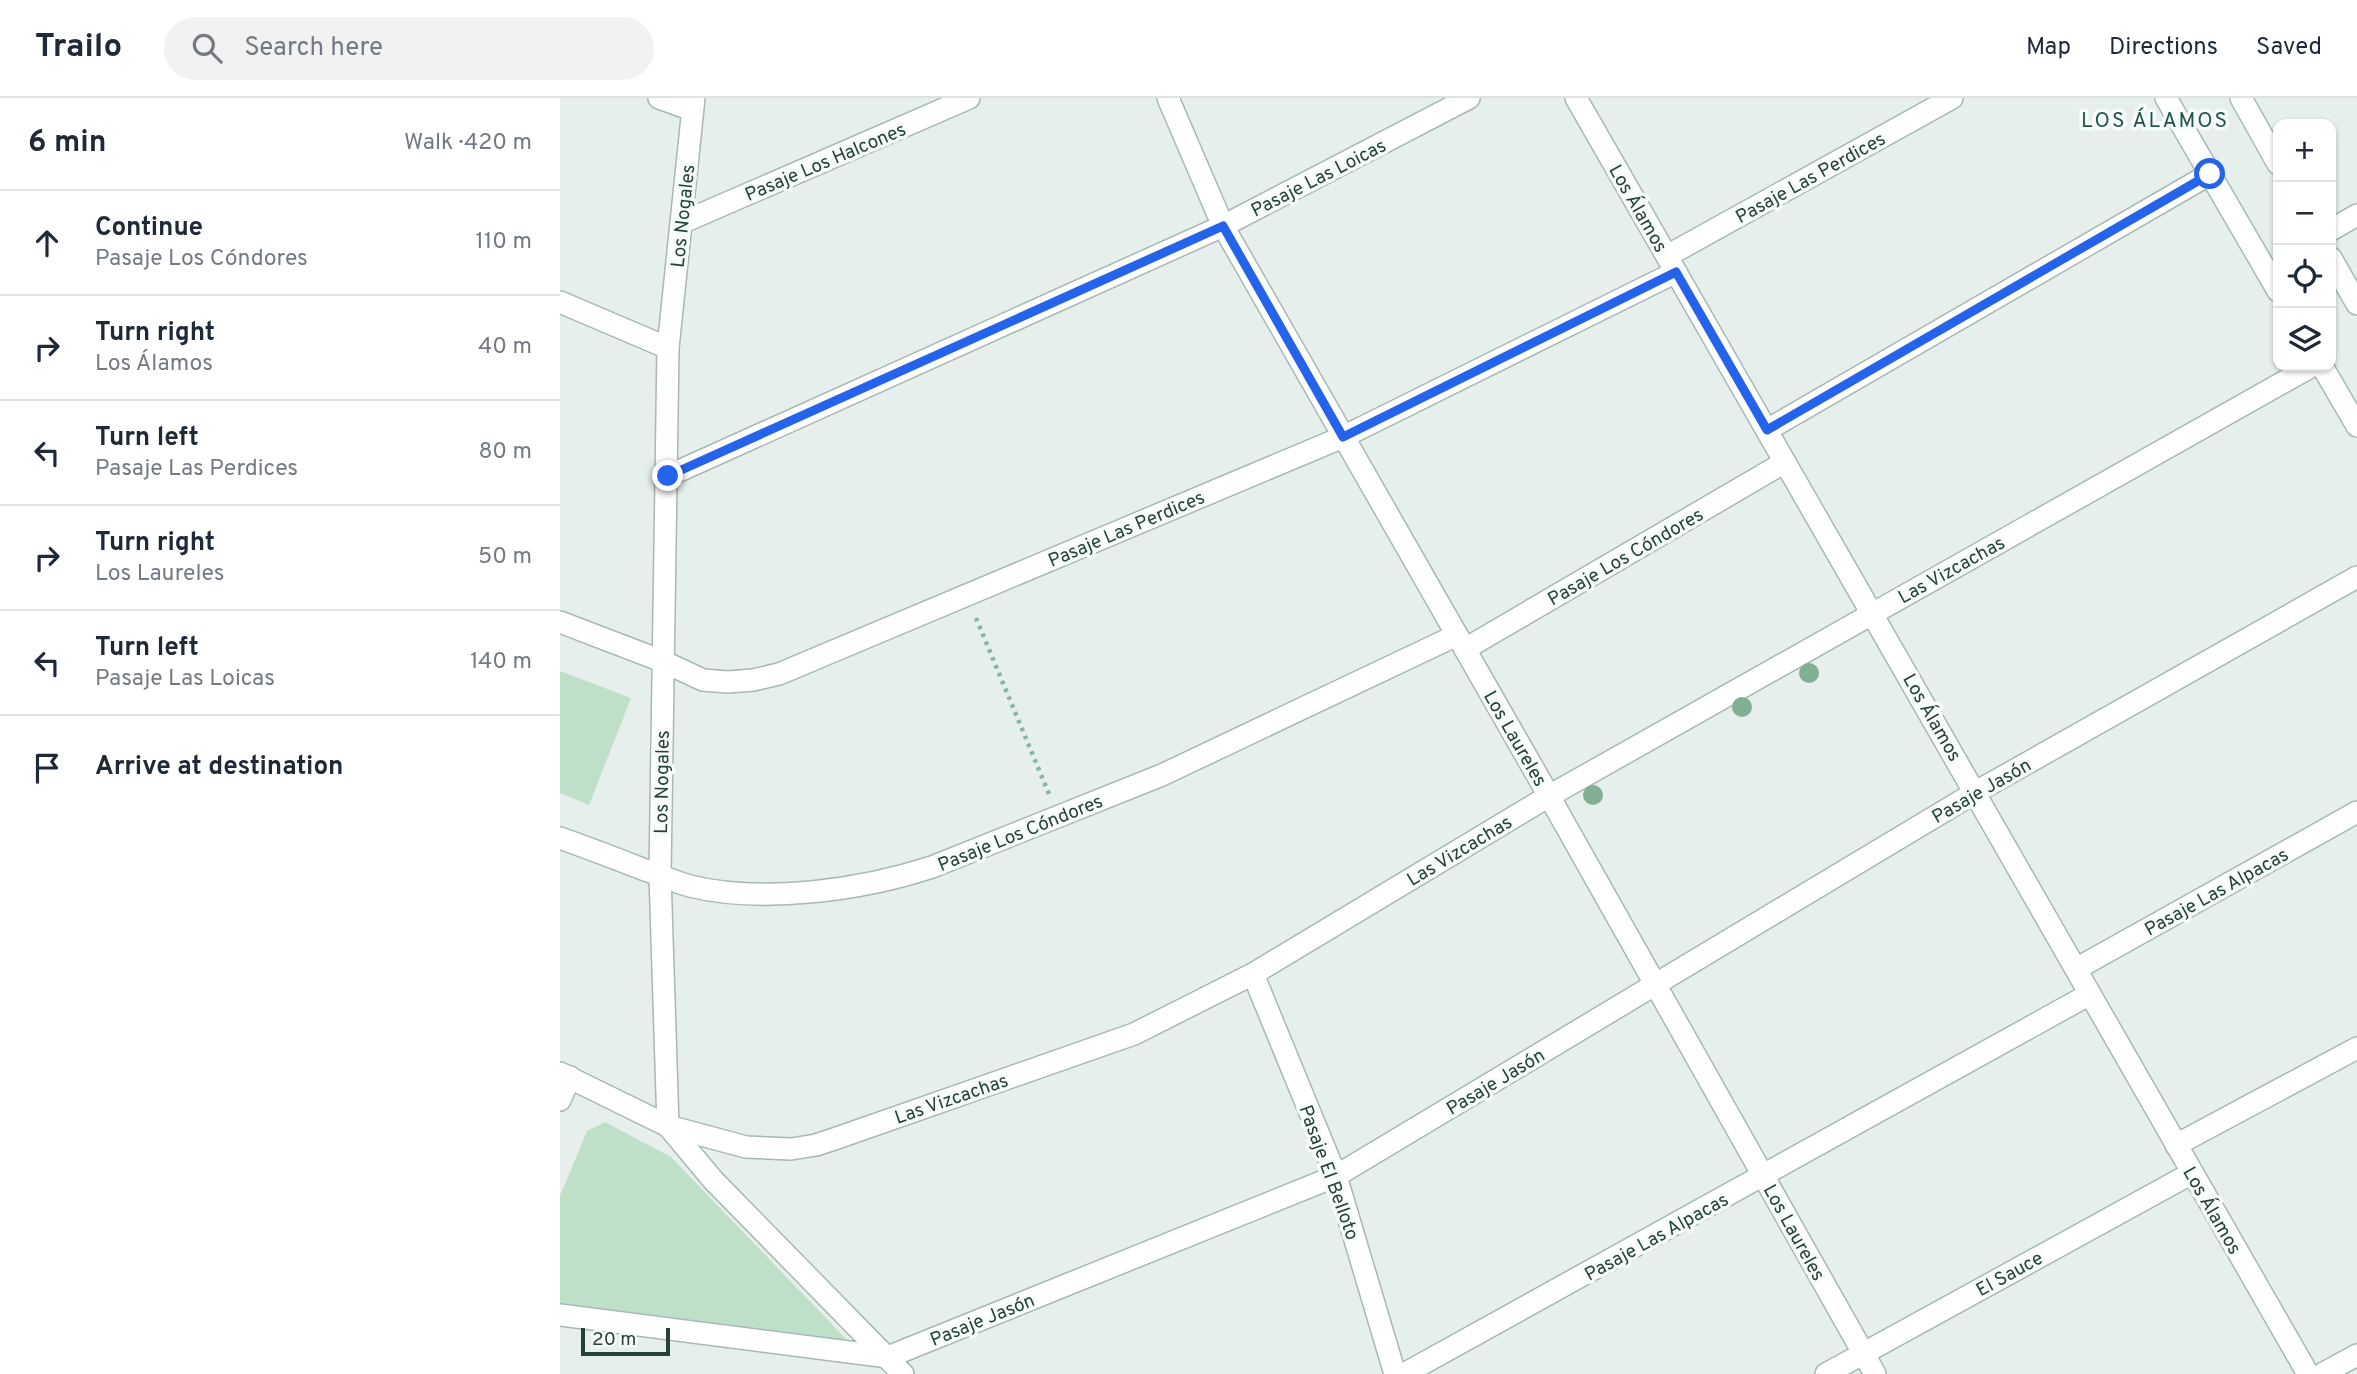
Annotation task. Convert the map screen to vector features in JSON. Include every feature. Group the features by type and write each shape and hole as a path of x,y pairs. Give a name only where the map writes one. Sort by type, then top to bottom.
{"street":[{"path":"659,98 693,104"},
{"name":"Pasaje Los Halcones","path":"681,223 969,98"},
{"name":"Los Laureles","path":"1168,98 1223,226 1549,796 1874,1374"},
{"name":"Pasaje Las Loicas","path":"668,476 1223,226 1469,98"},
{"name":"Los Álamos","path":"1576,98 2308,1374"},
{"name":"Pasaje Las Perdices","path":"560,622 662,661 703,680 727,682 779,674 1343,437 1672,264 1952,98"},
{"path":"2166,98 2273,282"},
{"path":"2241,98 2273,155"},
{"name":"Los Nogales","path":"668,1126 660,875 668,348 693,104"},
{"path":"1767,430 2210,174"},
{"path":"2336,227 2357,215"},
{"path":"2336,267 2357,304"},
{"path":"560,302 668,348"},
{"name":"Las Vizcachas","path":"565,1075 668,1126 747,1147 791,1149 816,1145 1134,1034 1253,974 1549,796 2303,371"},
{"path":"2325,371 2357,426"},
{"name":"Pasaje Los Cóndores","path":"560,838 688,886 740,894 856,887 896,879 1162,775 1461,642 1785,462"},
{"name":"Pasaje Jasón","path":"560,1315 888,1357 1336,1176 1976,792 2357,577"},
{"name":"Pasaje Las Alpacas","path":"2076,969 2357,812"},
{"name":"Pasaje El Belloto","path":"1253,974 1336,1176 1395,1374"},
{"name":"Pasaje Las Alpacas","path":"1404,1374 2090,994"},
{"path":"2176,1144 2357,1048"},
{"path":"560,1100 565,1075"},
{"path":"668,1126 713,1180 904,1374"},
{"name":"El Sauce","path":"1826,1374 2192,1172"},
{"path":"2322,1374 2357,1355"}],"path":[{"path":"966,595 1058,816"}],"green space":[{"path":"560,671 631,698 589,805 560,793"},
{"path":"605,1122 671,1157 847,1340 560,1303 560,1196 587,1131"}],"district":[{"name":"LOS ÁLAMOS","path":"2155,120"}],"route":[{"path":"668,476 1223,226 1343,437 1676,272 1767,430 2210,174"}]}
